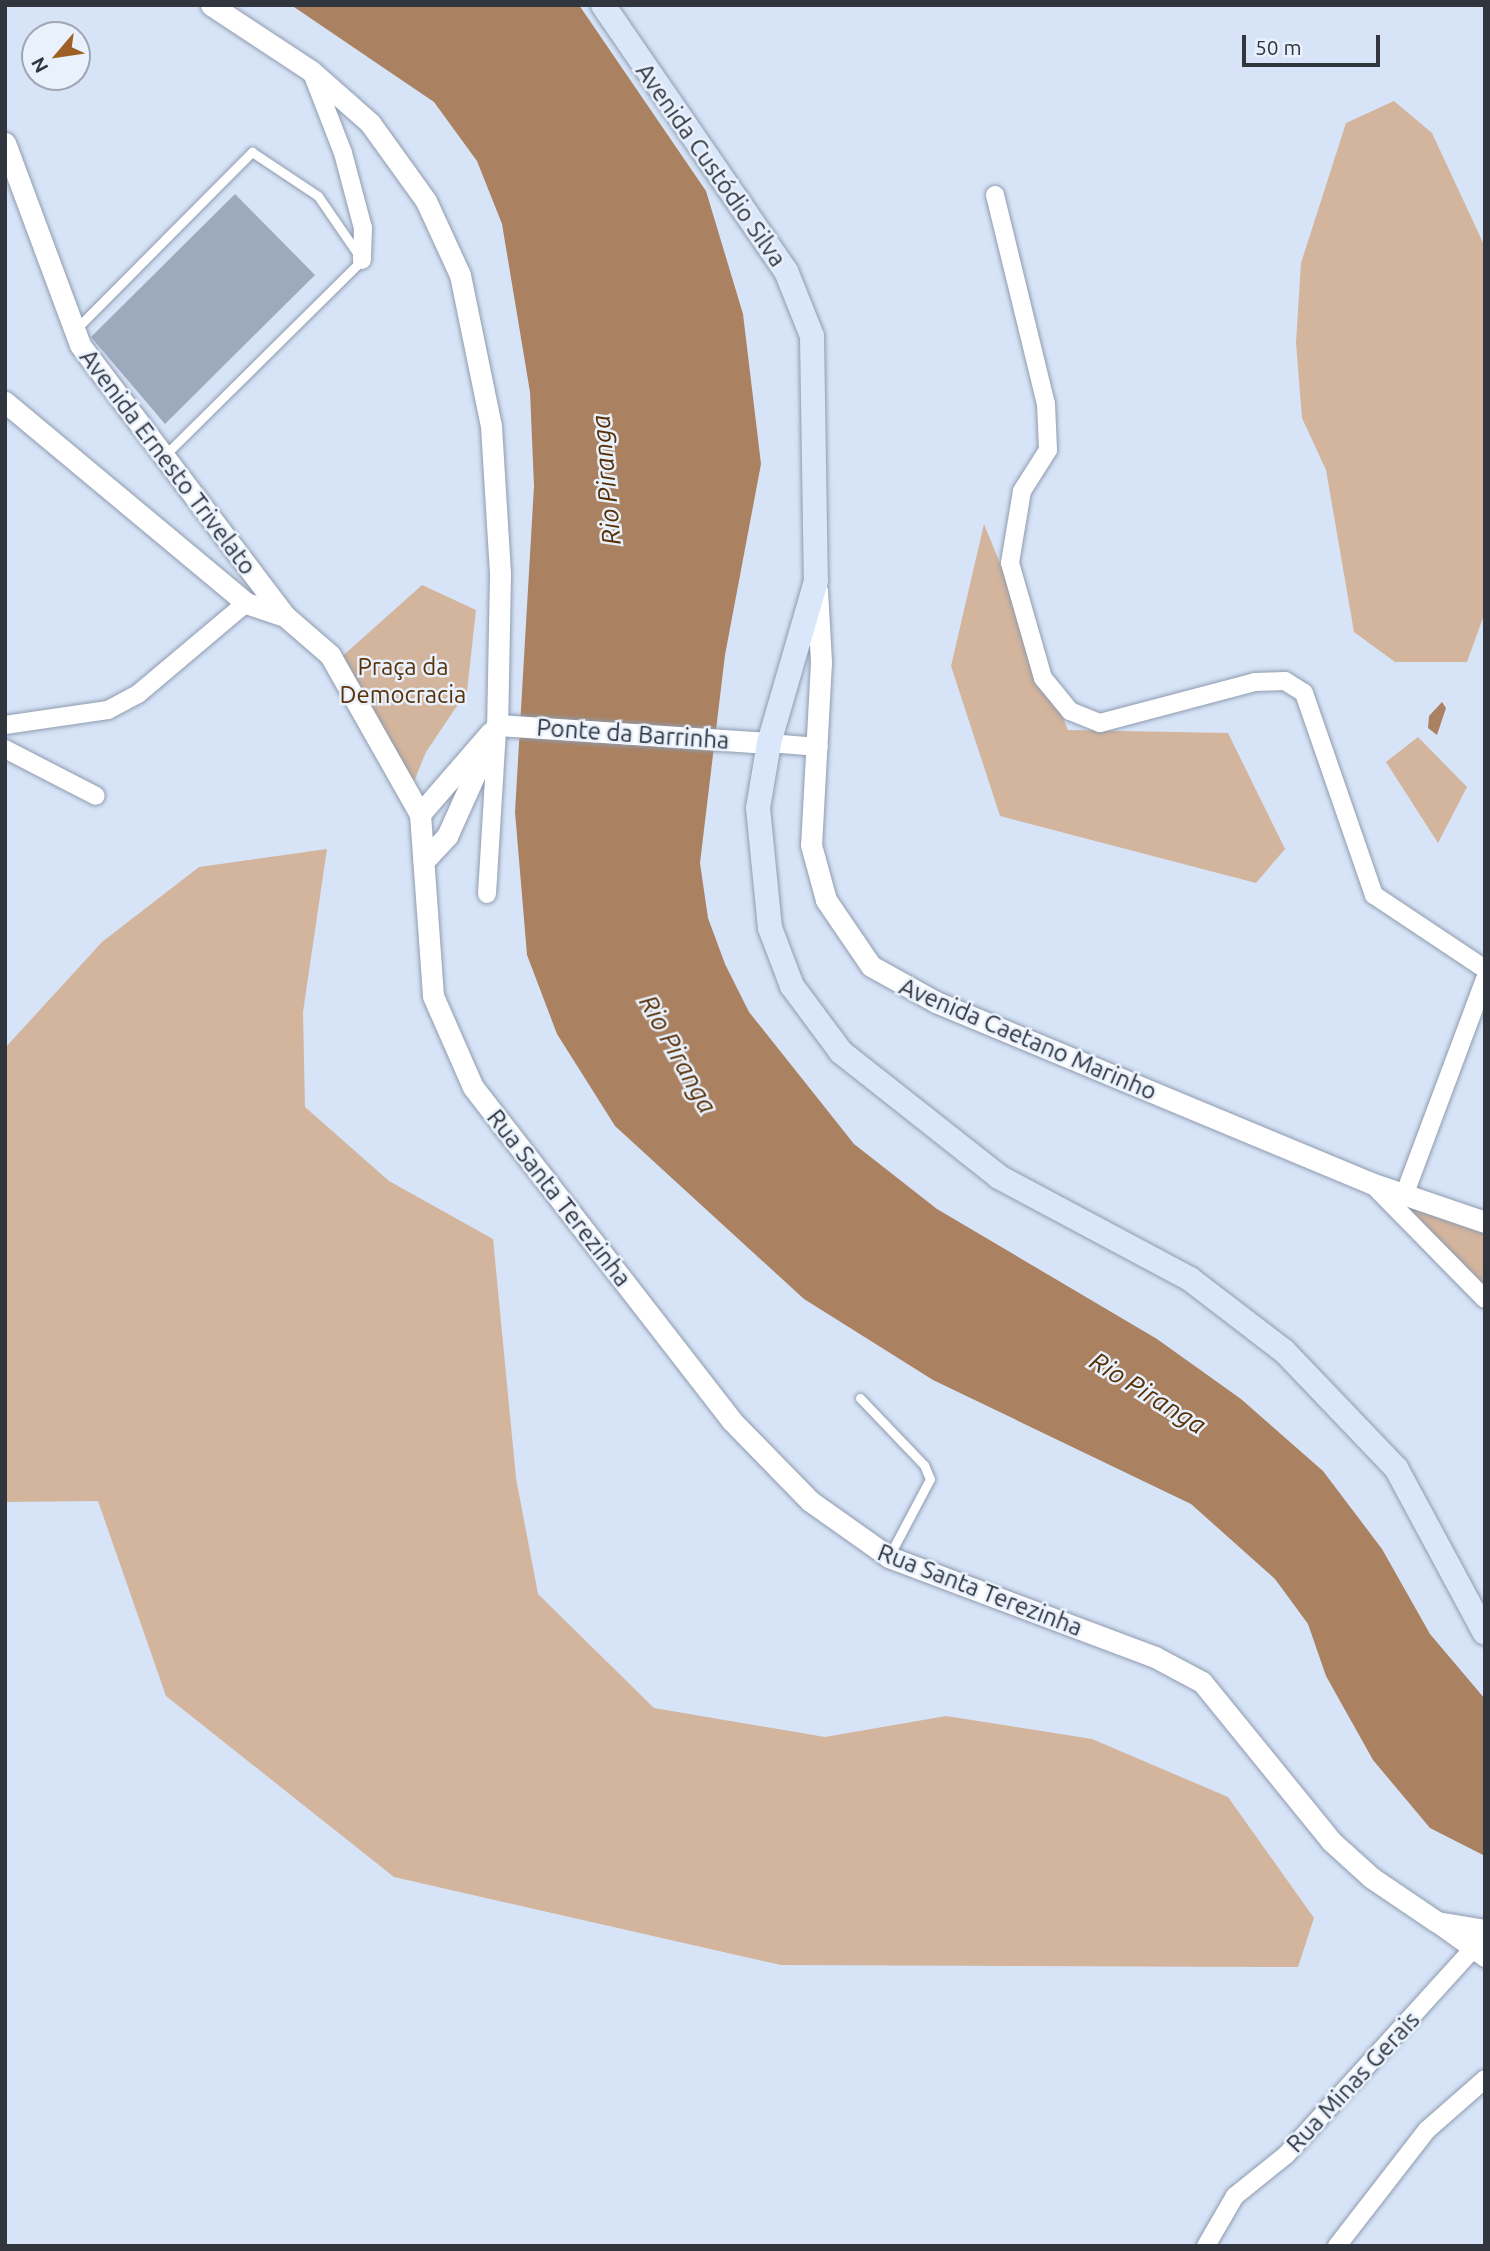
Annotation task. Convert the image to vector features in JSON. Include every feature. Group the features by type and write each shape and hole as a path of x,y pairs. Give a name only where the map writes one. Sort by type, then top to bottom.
{"main road":[{"name":"Avenida Custódio Silva","path":"603,5 786,271 812,337 816,581 769,743 758,807 770,928 792,986 820,1032 999,1177 1190,1279 1284,1351 1396,1468 1485,1633"}],"street":[{"path":"211,5 311,71 370,123 426,201 460,275 491,426 500,575 503,725 487,894"},
{"path":"311,71 343,153 363,228 362,260"},
{"name":"Avenida Ernesto Trivelato","path":"5,143 74,331 285,616"},
{"path":"995,195 1046,404 1048,450 1022,491 1010,563 1044,678 1070,711 1100,723 1255,682 1285,681 1304,693 1374,895 1485,969"},
{"path":"5,402 246,603 285,616 330,655 420,814 451,771 503,725"},
{"name":"Avenida Caetano Marinho","path":"816,581 819,747 814,865 836,920 877,970 936,1002 1371,1183 1485,1299"},
{"path":"5,725 108,710 138,694 246,603"},
{"path":"424,861 447,836 503,725"},
{"name":"Ponte da Barrinha","path":"503,725 769,743"},
{"path":"769,743 819,747"},
{"path":"5,749 96,796"},
{"name":"Rua Santa Terezinha","path":"420,814 433,996 473,1087 731,1420 810,1501 889,1557 1155,1657 1202,1682 1331,1841 1437,1922 1485,1930"},
{"path":"1405,1193 1485,979"},
{"path":"1371,1183 1485,1222"},
{"path":"1437,1922 1481,1947"},
{"name":"Rua Minas Gerais","path":"1206,2246 1235,2196 1286,2155 1481,1947"},
{"path":"1337,2246 1352,2237 1427,2130 1485,2079"}],"lane":[{"path":"74,331 252,152 318,195 362,260 165,455"},
{"path":"860,1398 925,1465 930,1479 889,1557"}],"green space":[{"path":"1394,101 1432,133 1485,247 1485,612 1467,662 1395,662 1354,632 1326,470 1302,418 1296,343 1301,263 1346,123"},
{"path":"984,524 1068,730 1228,733 1285,849 1256,883 1000,816 951,666"},
{"name":"Praça da Democracia","path":"422,585 476,610 467,691 426,752 406,801 327,670"},
{"path":"1418,737 1467,787 1438,843 1386,762"},
{"path":"327,849 303,1012 305,1107 389,1181 493,1239 516,1478 538,1594 654,1708 825,1737 946,1716 1092,1739 1228,1797 1314,1918 1298,1967 781,1965 394,1877 166,1696 98,1501 5,1502 5,1048 102,942 199,867"},
{"path":"1371,1183 1485,1222 1485,1299"}],"water":[{"name":"Rio Piranga","path":"291,5 579,5 706,191 743,314 761,464 725,655 700,863 708,918 725,964 749,1012 854,1144 937,1209 1157,1339 1241,1399 1323,1471 1382,1549 1430,1634 1485,1699 1485,1856 1430,1828 1373,1760 1326,1676 1308,1624 1275,1579 1191,1504 933,1380 804,1299 615,1126 557,1034 527,955 515,812 534,486 530,392 502,224 477,161 434,102"},
{"path":"1442,702 1446,708 1437,735 1428,728 1429,716"}],"building":[{"path":"235,194 315,275 165,424 91,337"}]}
